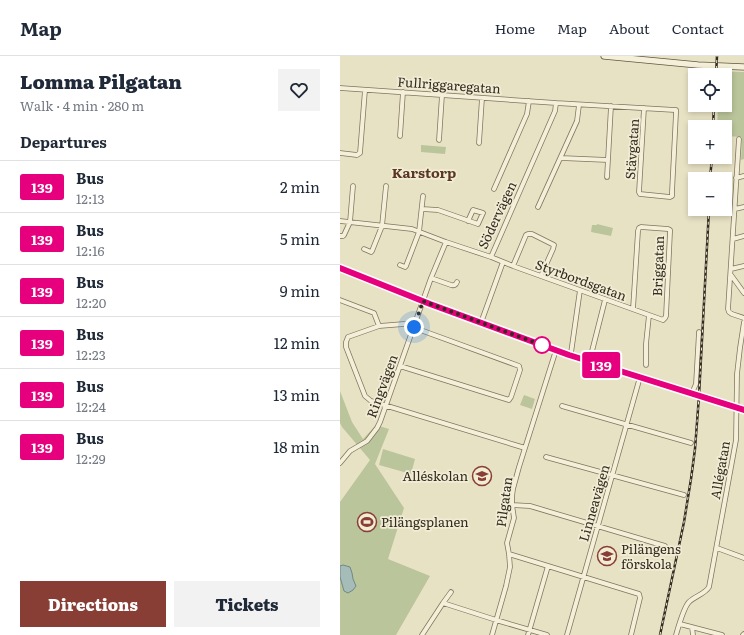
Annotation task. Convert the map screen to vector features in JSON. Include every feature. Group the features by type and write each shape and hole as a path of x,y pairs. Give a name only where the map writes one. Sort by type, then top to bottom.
{"main road":[{"path":"604,56 698,65 744,67"}],"street":[{"name":"Fullriggaregatan","path":"340,88 556,104 676,110"},
{"path":"340,153 357,154 360,152 365,90"},
{"path":"400,136 403,92"},
{"path":"439,140 442,95"},
{"path":"479,142 482,98"},
{"path":"494,189 527,114 529,101"},
{"name":"Södervägen","path":"340,221 412,229 491,257 555,111 556,104"},
{"path":"538,206 577,121 579,105"},
{"path":"607,177 611,106"},
{"name":"Stävgatan","path":"644,108 639,192 640,194 670,197 672,196 676,110"},
{"path":"739,140 728,309 732,314 744,318"},
{"path":"561,158 608,160"},
{"path":"736,178 744,176"},
{"path":"340,236 344,235 350,222 353,186"},
{"path":"364,249 370,252 372,251 382,226 386,186"},
{"path":"400,266 406,266 419,232 423,196"},
{"path":"734,209 744,207"},
{"path":"422,209 438,210 468,221"},
{"name":"Briggatan","path":"633,309 639,228 668,229 670,232 666,316 664,320"},
{"path":"513,266 526,235 530,234 554,245 541,276"},
{"path":"733,239 744,236"},
{"path":"423,301 446,242"},
{"name":"Styrbordsgatan","path":"491,257 605,300 664,320"},
{"path":"482,320 502,262"},
{"path":"731,269 744,266"},
{"path":"340,268 423,301 556,350 744,410"},
{"path":"731,275 744,293"},
{"path":"431,278 454,286 457,282"},
{"path":"571,352 580,290"},
{"path":"340,300 374,313 379,326"},
{"path":"590,359 605,300"},
{"name":"Ringvägen","path":"340,463 350,451 367,441 374,433 380,422 423,301"},
{"path":"646,364 646,344 649,315"},
{"name":"Allégatan","path":"680,624 684,609 688,603 709,587 736,440 737,374 744,322"},
{"path":"400,366 509,400 520,370 519,366 404,324 379,326 348,338 346,342 346,347 365,396 371,401 525,448"},
{"path":"692,393 696,384 699,332"},
{"name":"Pilgatan","path":"492,635 510,567 507,543 514,518 512,497 525,448 556,350"},
{"name":"Linneavägen","path":"567,635 640,377"},
{"path":"562,406 691,443"},
{"path":"546,457 684,495"},
{"path":"512,505 530,506 665,546"},
{"path":"717,548 744,558"},
{"path":"509,554 639,594 640,598 631,635"},
{"path":"529,633 548,566"},
{"path":"422,635 451,592"},
{"path":"443,603 496,620 529,633 547,635"},
{"path":"676,635 680,624 722,635"},
{"path":"692,627 693,635"}],"green space":[{"path":"732,72 744,72 744,159 741,160 742,137 732,136 732,120 717,120 718,112 732,112"},
{"path":"421,145 446,147 445,154 421,152"},
{"path":"597,224 613,228 611,236 591,232 592,225"},
{"path":"340,391 352,422 363,439 376,425 389,429 375,464 404,508 388,559 430,576 396,635 340,635 340,502 370,460 340,423"},
{"path":"524,395 535,399 532,409 520,405"},
{"path":"383,449 415,459 411,474 379,465"}],"water":[{"path":"343,565 350,567 356,586 348,593 344,591 340,577 340,566"}],"railway":[{"path":"716,68 717,56"},
{"path":"713,120 714,112"},
{"path":"711,164 711,172"},
{"path":"660,635 684,522 695,449 709,216"}],"bus line":[{"name":"139","path":"340,268 430,304 569,355 744,410"}],"place":[{"name":"Alléskolan","path":"482,476"},
{"name":"Pilängsplanen","path":"367,522"},
{"name":"Pilängens förskola","path":"607,556"}],"district":[{"name":"Karstorp","path":"424,173"}],"route":[{"path":"414,327 423,301 542,345"}]}
